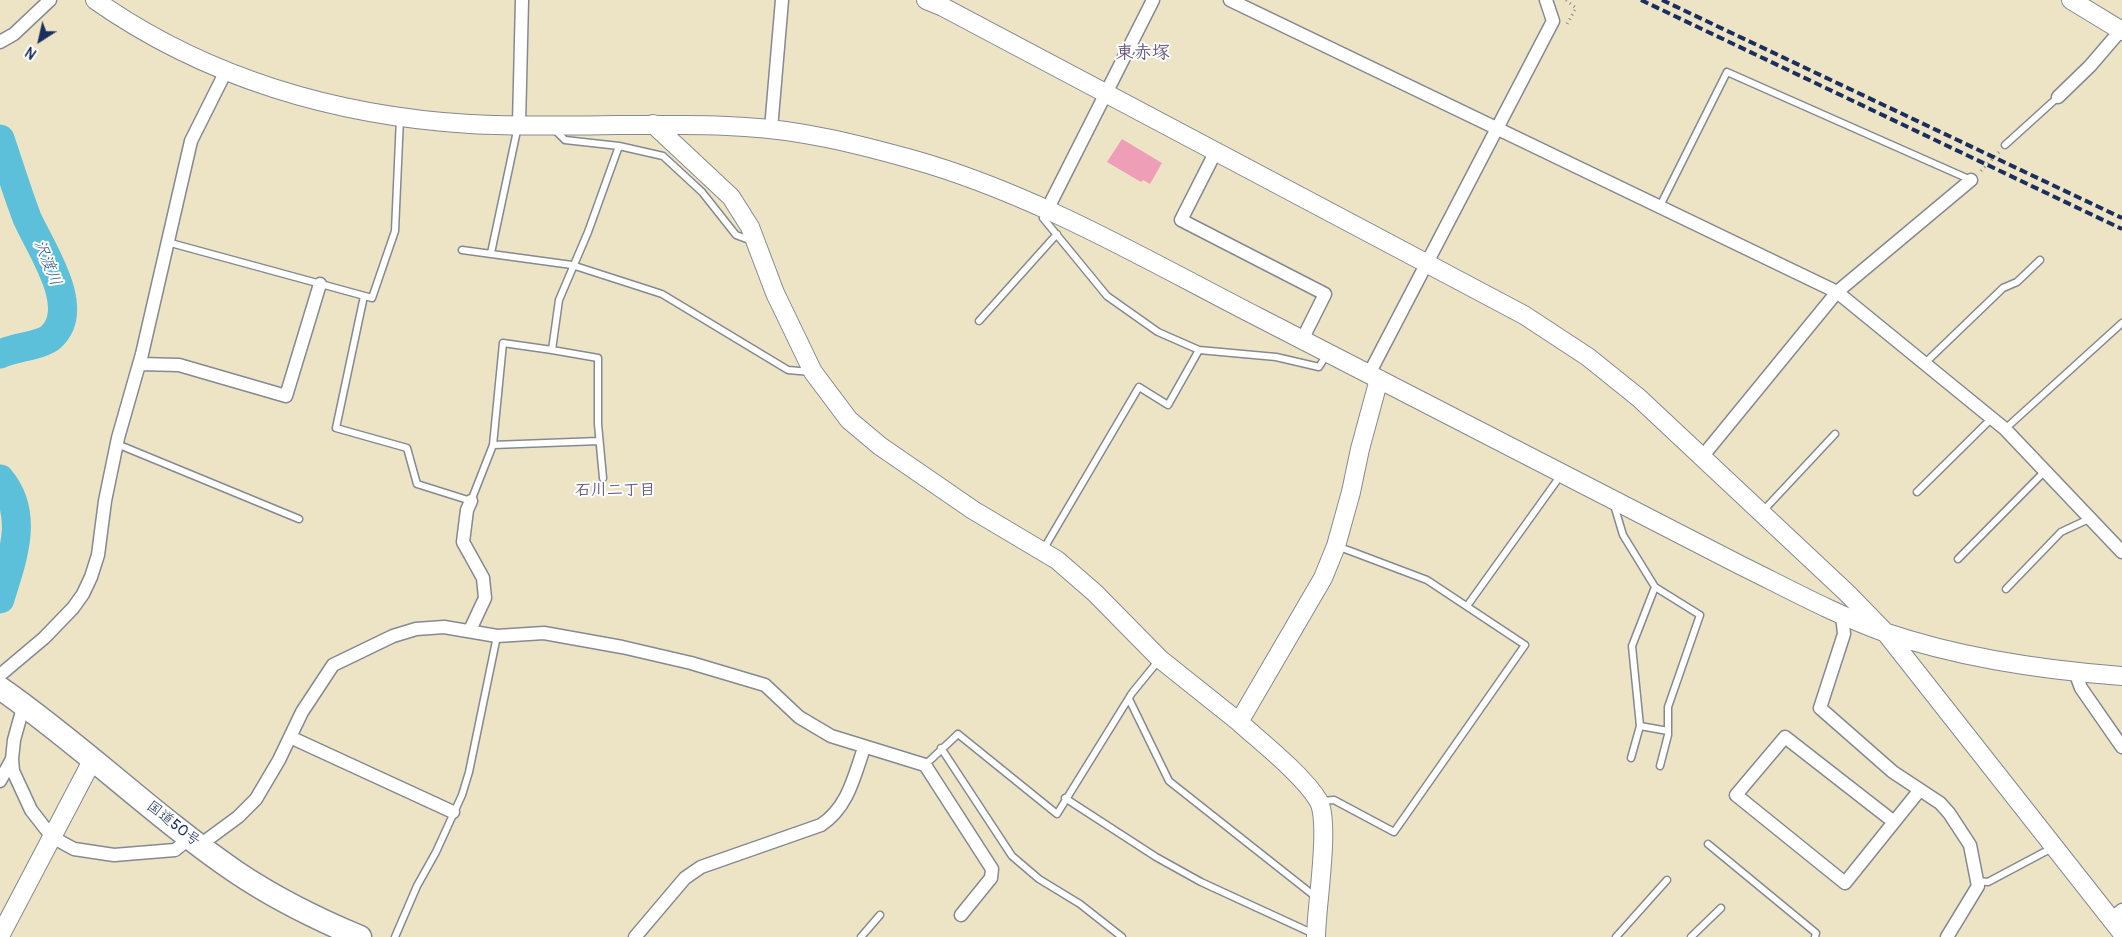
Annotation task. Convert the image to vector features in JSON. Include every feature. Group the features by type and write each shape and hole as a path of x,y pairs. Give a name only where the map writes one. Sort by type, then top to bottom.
{"highway":[{"name":"国道50号","path":"0,688 24,704 235,871 282,901 360,937"}],"street":[{"path":"0,42 14,34 50,0"},
{"path":"96,0 164,42 226,71 292,95 340,107 400,117 470,124 653,124 771,129 870,148 933,165 1003,190 1047,210 1842,615 1885,632 1996,660 2075,672 2122,676"},
{"path":"519,124 522,0"},
{"path":"771,129 782,0"},
{"path":"926,0 944,7 1524,315 1588,356 1639,398 1847,593 1885,632 2054,847 2116,914 2122,933"},
{"path":"1047,210 1153,0"},
{"path":"1230,0 1496,130 1660,206 1838,292 2005,429 2121,549"},
{"path":"1239,722 1323,578 1336,546 1351,492 1374,377 1427,263 1553,21 1546,0"},
{"path":"2058,97 2090,66 2121,31 2092,5 2071,0"},
{"path":"0,675 44,638 83,594 98,555 105,501 117,444 139,364 191,141 226,71"},
{"path":"653,124 731,197 750,227 775,293 813,372 849,420 880,446 973,510 1056,560 1095,592 1160,659 1239,722 1308,787 1319,801 1324,820 1316,936"},
{"path":"1216,151 1181,220 1325,294 1302,340"},
{"path":"1702,457 1838,292 1971,180"},
{"path":"139,364 179,365 286,396 320,284"},
{"path":"470,630 485,598 483,578 462,542 467,510 471,501"},
{"path":"1842,615 1844,634 1820,708 1893,772 1919,791 1940,803 1959,826 1970,845 1978,886 1947,937"},
{"path":"12,759 18,784 42,825 52,837 74,849 114,855 175,850 238,817 256,799 302,712 333,665 393,636 416,629 444,627 497,636 544,633 691,663 765,685 806,722 830,736 924,765 992,869 991,878 962,915"},
{"path":"2075,672 2081,688 2122,747"},
{"path":"0,781 12,759 18,721 24,704"},
{"path":"290,737 453,812"},
{"path":"1894,822 1784,737 1736,795 1845,882 1894,822 1919,791"},
{"path":"635,937 685,878 701,867 821,825 834,816 847,795 864,748"},
{"path":"5,935 52,837 93,759"}],"lane":[{"path":"1660,206 1727,72 1971,180"},
{"path":"2005,144 2058,97"},
{"path":"168,242 372,298 395,232 400,117"},
{"path":"491,253 519,124"},
{"path":"550,124 565,140 619,146 662,156 702,192 736,235 755,242"},
{"path":"552,350 559,300 572,265 588,232 619,146"},
{"path":"1047,210 1044,218 1107,296 1158,332 1199,350 1276,357 1319,367 1328,353"},
{"path":"979,321 1056,234"},
{"path":"462,250 572,265 662,294 788,370 813,372"},
{"path":"1925,363 2002,288 2017,282 2040,260"},
{"path":"364,296 336,428 407,448 416,484 471,501 493,445 503,343 598,358 599,441 603,478"},
{"path":"2005,429 2122,323"},
{"path":"1042,551 1138,387 1168,405 1199,350"},
{"path":"1917,492 1992,418"},
{"path":"1761,512 1835,434"},
{"path":"493,445 599,441"},
{"path":"117,444 299,519"},
{"path":"1958,559 2045,471"},
{"path":"1467,606 1563,474"},
{"path":"1612,499 1623,535 1655,587 1700,615 1668,707 1668,732 1660,766"},
{"path":"2006,589 2062,532 2091,518"},
{"path":"1319,801 1334,800 1394,832 1524,644 1427,580 1336,546"},
{"path":"1631,758 1640,726 1632,646 1655,587"},
{"path":"395,937 417,886 436,852 469,772 497,636"},
{"path":"924,765 958,734 1058,814 1128,699 1160,659"},
{"path":"1128,699 1169,782 1318,899"},
{"path":"1640,726 1668,732"},
{"path":"941,748 1012,856 1040,880 1080,904 1122,937"},
{"path":"1066,798 1156,857 1201,882 1316,936"},
{"path":"1708,844 1816,933 1815,937"},
{"path":"1977,881 1988,882 2054,847"},
{"path":"1616,937 1667,880"},
{"path":"1691,937 1721,908"},
{"path":"861,937 880,915"}],"path":[{"path":"1566,0 1576,8"},
{"path":"1971,180 1988,165 2005,144"}],"building":[{"path":"1122,139 1162,163 1150,184 1143,180 1141,182 1107,162"}],"waterway":[{"name":"沢渡川","path":"0,139 27,218 56,278 63,310 60,325 47,340 0,354"},
{"name":"沢渡川","path":"0,479 9,493 14,507 16,522 16,538 13,553 0,599"}],"railway":[{"path":"1641,0 2122,229"},
{"path":"1662,0 2122,218"}],"district":[{"name":"東赤塚","path":"1143,53"},
{"name":"石川二丁目","path":"615,491"}]}
